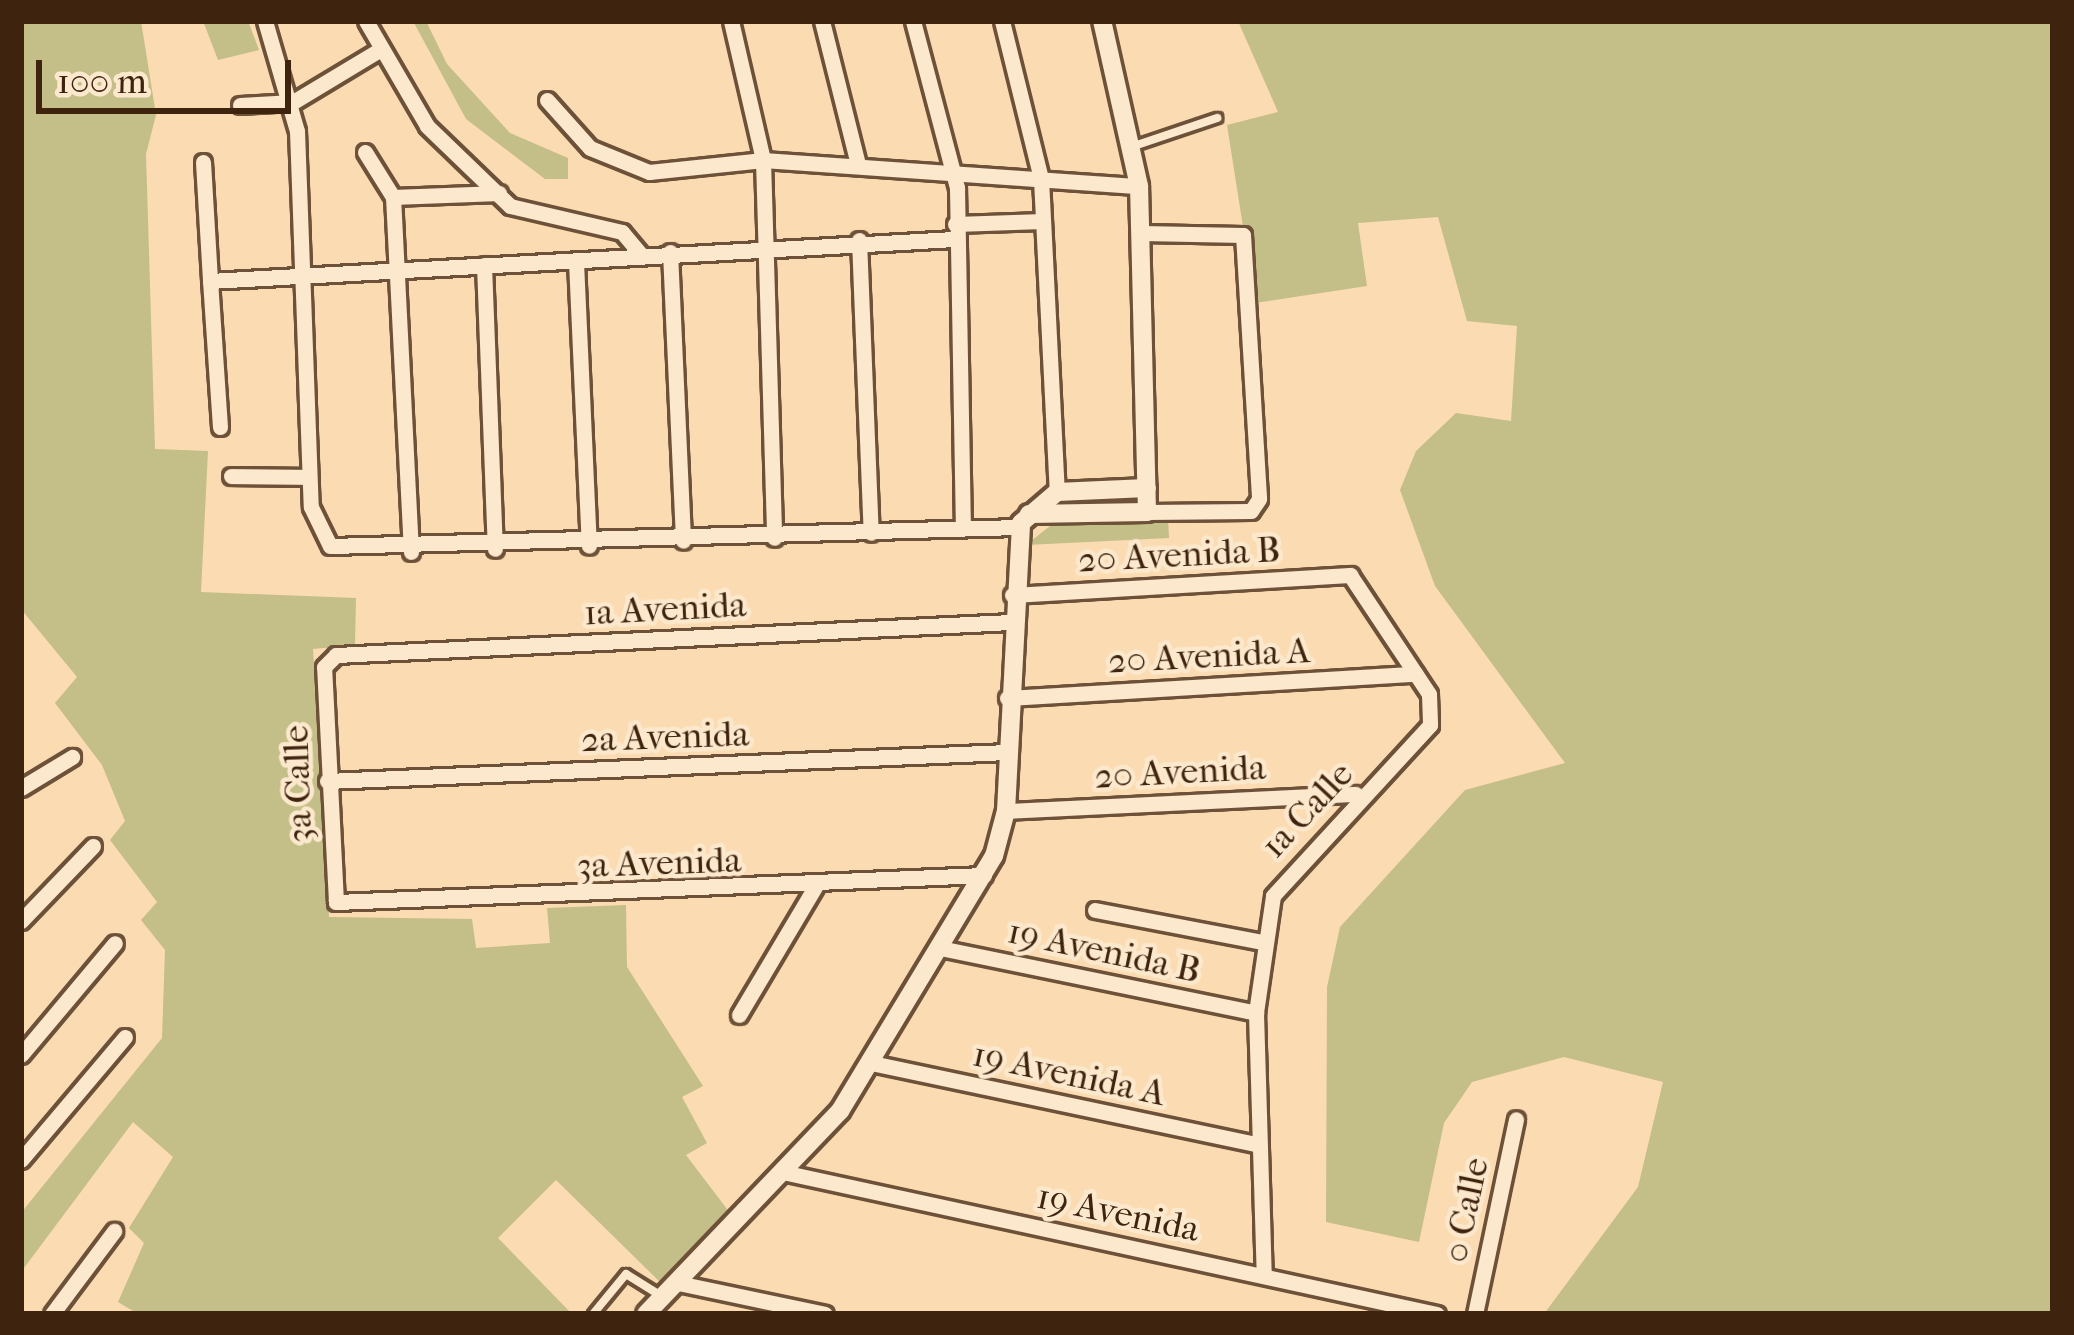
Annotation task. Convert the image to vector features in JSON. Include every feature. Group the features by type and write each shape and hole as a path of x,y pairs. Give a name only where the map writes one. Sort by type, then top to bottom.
{"street":[{"path":"366,21 433,134 499,193 526,214 622,232 640,255"},
{"path":"732,21 763,160 774,538"},
{"path":"822,21 858,164"},
{"path":"914,21 952,170 963,526"},
{"path":"1002,21 1041,178 1057,492"},
{"path":"1102,21 1139,186 1147,512"},
{"path":"273,24 293,102 314,525 330,546 411,552 589,546 871,533 1147,512 1252,511 1259,499 1244,236 1141,233"},
{"path":"240,105 293,102 381,49"},
{"path":"547,100 590,148 631,168 763,160 1139,186"},
{"path":"365,152 393,197 411,552"},
{"path":"202,162 220,427"},
{"path":"393,197 499,193"},
{"path":"210,280 576,262 1043,220"},
{"path":"859,240 871,533"},
{"path":"670,252 683,541"},
{"path":"576,262 589,546"},
{"path":"484,266 495,549"},
{"path":"231,476 309,477"},
{"path":"646,1314 787,1173 871,1064 984,875 1006,811 1010,622 1024,520 1057,492 1147,488"},
{"name":"20 Avenida B","path":"1012,595 1350,575"},
{"name":"1a Calle","path":"1264,1275 1255,1144 1256,1013 1263,942 1279,885 1356,794 1430,725 1415,674 1350,575"},
{"name":"1a Avenida","path":"326,663 1010,622"},
{"name":"3a Calle","path":"326,663 327,781 336,902"},
{"name":"20 Avenida A","path":"1006,698 1415,674"},
{"name":"2a Avenida","path":"327,781 1007,752"},
{"path":"21,788 72,758"},
{"name":"20 Avenida","path":"1006,811 1356,794"},
{"path":"21,920 93,846"},
{"name":"3a Avenida","path":"336,902 815,887 984,875"},
{"path":"740,1015 815,887"},
{"path":"1095,910 1263,942"},
{"path":"21,1055 115,943"},
{"name":"19 Avenida B","path":"940,948 1256,1013"},
{"path":"21,1160 125,1037"},
{"name":"19 Avenida A","path":"871,1064 1255,1144"},
{"name":"0 Calle","path":"1475,1314 1516,1119"},
{"name":"19 Avenida","path":"787,1173 1264,1275 1404,1311 1437,1314"},
{"path":"52,1314 114,1231"},
{"path":"678,1283 826,1314"}],"lane":[{"path":"1133,147 1216,118"},
{"path":"593,1314 626,1274 663,1297"}],"shaded area":[{"path":"21,21 141,21 156,115 146,154 155,449 208,451 201,592 356,598 355,645 313,649 329,917 472,919 476,948 550,943 547,908 626,905 627,967 703,1086 682,1097 707,1143 686,1155 733,1217 662,1284 556,1180 498,1238 572,1314 138,1314 118,1302 144,1243 129,1228 173,1157 133,1122 21,1272 21,1213 162,1038 165,950 141,920 157,902 110,840 125,821 102,765 55,703 77,677 21,609"},
{"path":"203,21 248,21 259,50 218,60"},
{"path":"413,21 426,21 447,64 510,133 568,158 568,179 545,179 466,119"},
{"path":"1238,21 2053,21 2053,1314 1544,1314 1638,1187 1663,1082 1564,1057 1472,1082 1444,1123 1419,1242 1326,1222 1327,987 1340,927 1465,790 1565,763 1435,586 1400,490 1416,451 1456,413 1511,421 1517,326 1467,321 1438,217 1358,223 1367,286 1255,303 1227,125 1278,112"},
{"path":"1168,518 1169,538 1026,545 1055,522"}]}
